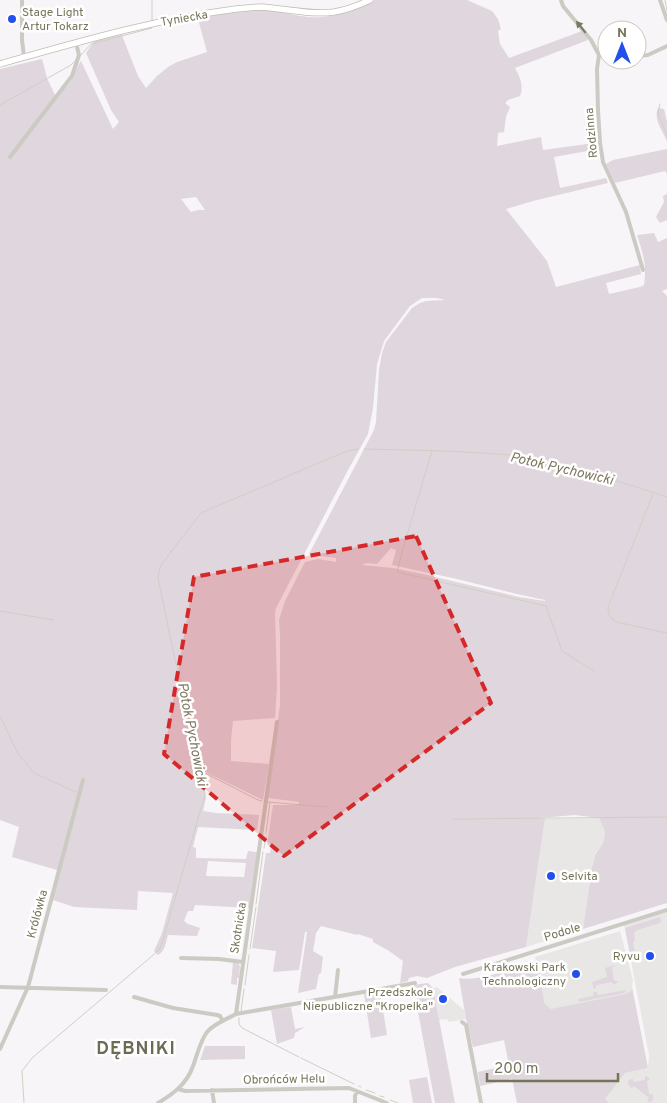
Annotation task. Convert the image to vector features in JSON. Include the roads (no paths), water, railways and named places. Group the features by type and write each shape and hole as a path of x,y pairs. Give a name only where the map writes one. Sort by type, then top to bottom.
{"street":[{"path":"22,0 24,57"},
{"name":"Tyniecka","path":"0,64 168,20 235,9 260,7 309,12 335,12 355,7 370,0"},
{"path":"561,0 563,6 591,40 597,51"},
{"path":"660,0 667,20"},
{"path":"10,157 72,76 79,55 76,43"},
{"path":"647,55 667,46"},
{"name":"Rodzinna","path":"597,70 600,143 603,162 626,212 643,270"},
{"name":"Skotnicka","path":"236,1014 277,722"},
{"name":"Królówka","path":"0,1049 28,987 83,780"},
{"name":"Podole","path":"463,974 667,910"},
{"path":"181,958 243,962"},
{"path":"334,997 338,970"},
{"path":"158,1103 178,1089 191,1072 206,1032 236,1014 415,983"},
{"path":"0,987 106,990"},
{"path":"134,997 173,1008 218,1015 223,1021"},
{"path":"462,1022 466,1024 481,1103"},
{"name":"Obrońców Helu","path":"178,1089 185,1091 350,1088 386,1103"},
{"path":"212,1090 214,1103"},
{"path":"355,1103 357,1091"}],"waterway":[{"path":"152,0 152,21"},
{"name":"Potok Pychowicki","path":"665,0 667,11"},
{"path":"81,55 91,44 152,28 152,25"},
{"path":"0,105 75,61"},
{"name":"Potok Pychowicki","path":"660,104 658,113 667,136"},
{"name":"Potok Pychowicki","path":"24,1103 22,1071 32,1058 159,950 204,798 205,794 193,725 175,660 158,578 161,565 201,513 347,451 358,449"},
{"name":"Potok Pychowicki","path":"364,449 512,455 611,479 667,497"},
{"path":"432,451 397,572 546,606 562,651 594,671"},
{"path":"653,494 608,609 609,614 616,622 667,633"},
{"path":"0,611 54,620"},
{"path":"0,716 17,752 34,773 76,792"},
{"path":"201,771 262,801"},
{"path":"268,802 327,807"},
{"path":"266,833 270,802"},
{"path":"453,819 667,817"},
{"path":"264,848 266,837"},
{"path":"256,904 263,852"},
{"path":"250,949 256,907"},
{"path":"245,985 249,955"},
{"path":"241,1011 244,989"},
{"path":"239,1018 239,1024 242,1028 299,1057"},
{"path":"301,1058 354,1084"},
{"path":"366,1090 375,1093"},
{"path":"380,1096 384,1097"},
{"path":"390,1100 398,1103"}],"place":[{"name":"Stage Light Artur Tokarz","path":"12,19"},
{"name":"Selvita","path":"551,876"},
{"name":"Ryvu","path":"650,956"},
{"name":"Krakowski Park Technologiczny","path":"576,974"},
{"name":"Przedszkole Niepubliczne \"Kropelka\"","path":"443,999"}],"district":[{"name":"DĘBNIKI","path":"136,1048"}]}
